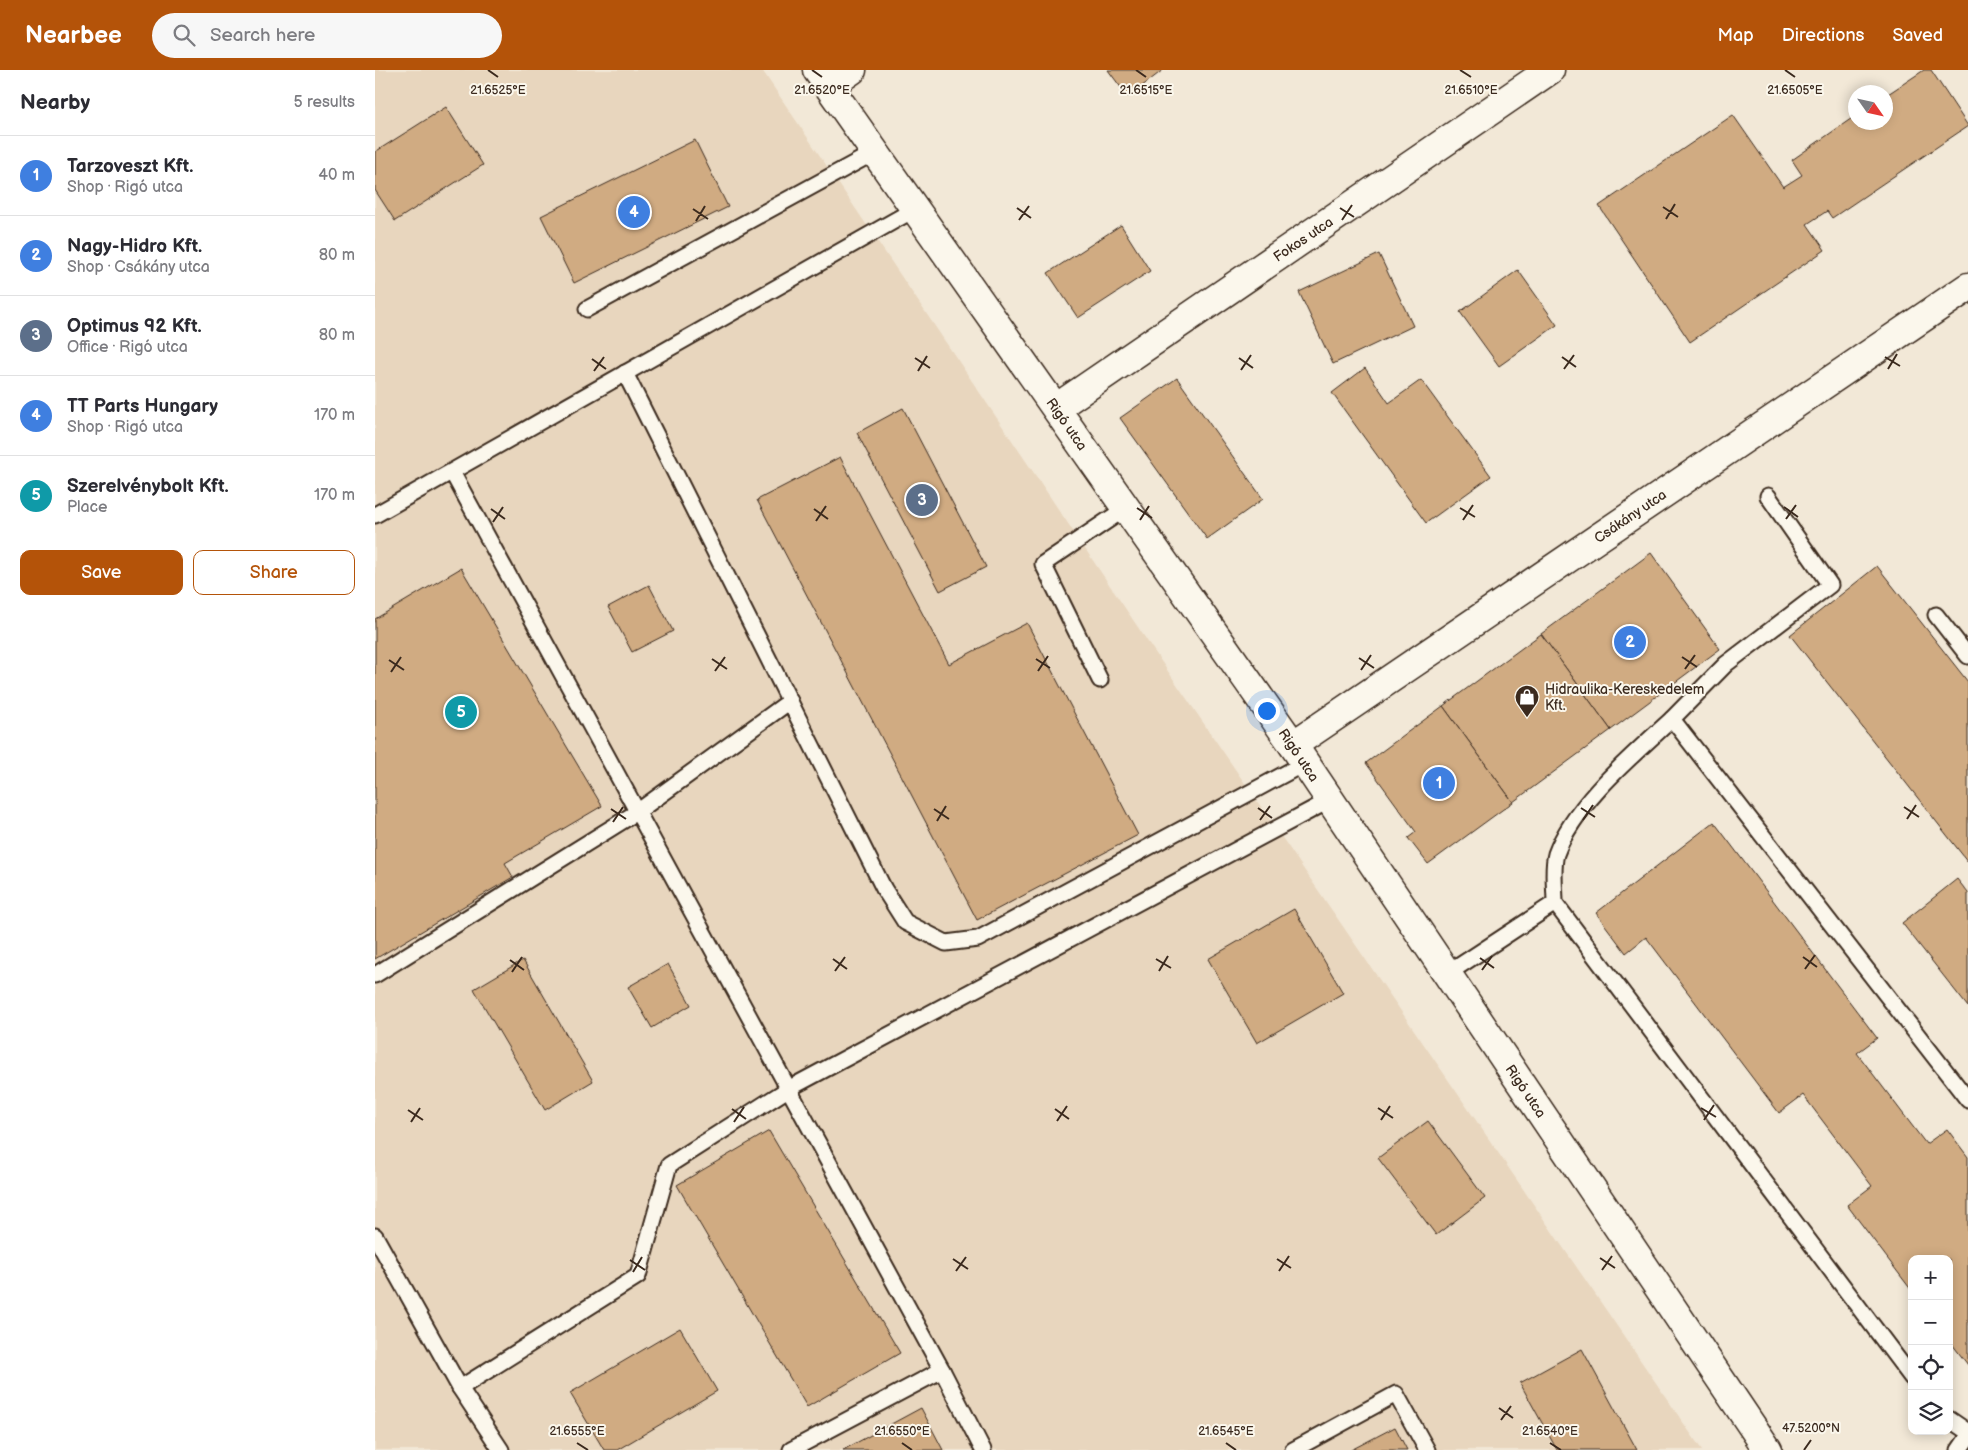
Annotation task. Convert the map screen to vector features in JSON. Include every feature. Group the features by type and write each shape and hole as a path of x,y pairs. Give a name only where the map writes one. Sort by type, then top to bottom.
{"street":[{"path":"823,78 852,70"},
{"name":"Fokos utca","path":"1056,408 1550,70"},
{"name":"Rigó utca","path":"823,78 1299,754 1768,1450"},
{"name":"Csákány utca","path":"1299,754 1968,287"}],"lane":[{"path":"587,309 875,152"},
{"path":"375,515 915,209"},
{"path":"625,373 884,889 905,922 946,943 978,939 1299,754"},
{"path":"451,472 983,1450"},
{"path":"1768,496 1830,585 1725,664 1672,719 1629,759 1570,824 1556,856 1555,904 1908,1373"},
{"path":"1100,680 1043,564 1126,508"},
{"path":"1936,615 1968,656"},
{"path":"375,975 637,812 790,701"},
{"path":"1672,719 1968,1100"},
{"path":"460,1388 638,1276 669,1165 788,1089 1330,800"},
{"path":"1447,974 1555,904"},
{"path":"375,1236 460,1388 501,1450"},
{"path":"791,1450 941,1370"},
{"path":"1293,1450 1396,1394 1427,1450"},
{"path":"1953,1422 1968,1432"},
{"path":"1959,1450 1968,1437"}],"shaded area":[{"path":"375,70 762,70 1152,648 1702,1450 375,1450"}],"building":[{"path":"1108,70 1163,70 1128,97"},
{"path":"1924,70 1931,70 1968,126 1832,218 1827,211 1807,224 1825,250 1690,342 1599,206 1733,115 1783,187 1802,175 1792,160 1848,121 1848,130 1893,130 1893,91"},
{"path":"446,107 483,165 395,221 375,190 375,152"},
{"path":"695,140 728,207 574,283 541,216"},
{"path":"1121,225 1150,271 1078,318 1048,273"},
{"path":"1379,254 1413,326 1333,364 1299,292"},
{"path":"1518,270 1557,325 1499,366 1460,312"},
{"path":"1365,368 1389,403 1421,380 1491,476 1426,523 1332,393"},
{"path":"1177,378 1263,499 1207,539 1120,418"},
{"path":"903,408 986,567 940,591 857,433"},
{"path":"840,457 949,664 1027,623 1138,835 977,920 757,500"},
{"path":"1651,553 1720,649 1611,730 1541,634"},
{"path":"1877,566 1968,682 1968,862 1790,635"},
{"path":"461,568 602,806 505,863 513,877 375,959 375,619"},
{"path":"649,585 673,631 632,652 608,607"},
{"name":"Hidraulika-Kereskedelem Kft.","path":"1541,634 1611,730 1513,802 1443,706"},
{"path":"1443,706 1513,802 1428,864 1408,838 1416,832 1366,763"},
{"path":"1714,822 1877,1038 1857,1053 1926,1144 1947,1129 1968,1157 1968,1365 1953,1345 1953,1255 1908,1255 1908,1286 1847,1205 1872,1186 1803,1095 1779,1113 1646,937 1626,953 1596,913"},
{"path":"1957,879 1968,893 1968,1007 1902,923"},
{"path":"1294,909 1343,993 1257,1043 1208,959"},
{"path":"523,960 593,1081 545,1110 474,989"},
{"path":"668,964 691,1005 652,1028 628,987"},
{"path":"1428,1121 1485,1198 1436,1235 1378,1158"},
{"path":"769,1131 900,1353 807,1407 677,1185"},
{"path":"680,1328 717,1391 617,1450 604,1450 570,1393"},
{"path":"1582,1349 1637,1450 1557,1450 1520,1383"},
{"path":"921,1408 943,1450 843,1450"},
{"path":"1395,1427 1407,1450 1351,1450"}],"place":[{"name":"TT Parts Hungary","path":"634,212"},
{"name":"Optimus 92 Kft.","path":"922,500"},
{"name":"Nagy-Hidro Kft.","path":"1630,642"},
{"name":"Szerelvénybolt Kft.","path":"461,712"},
{"name":"Hidraulika-Kereskedelem Kft.","path":"1527,718"},
{"name":"Tarzoveszt Kft.","path":"1439,783"}]}
